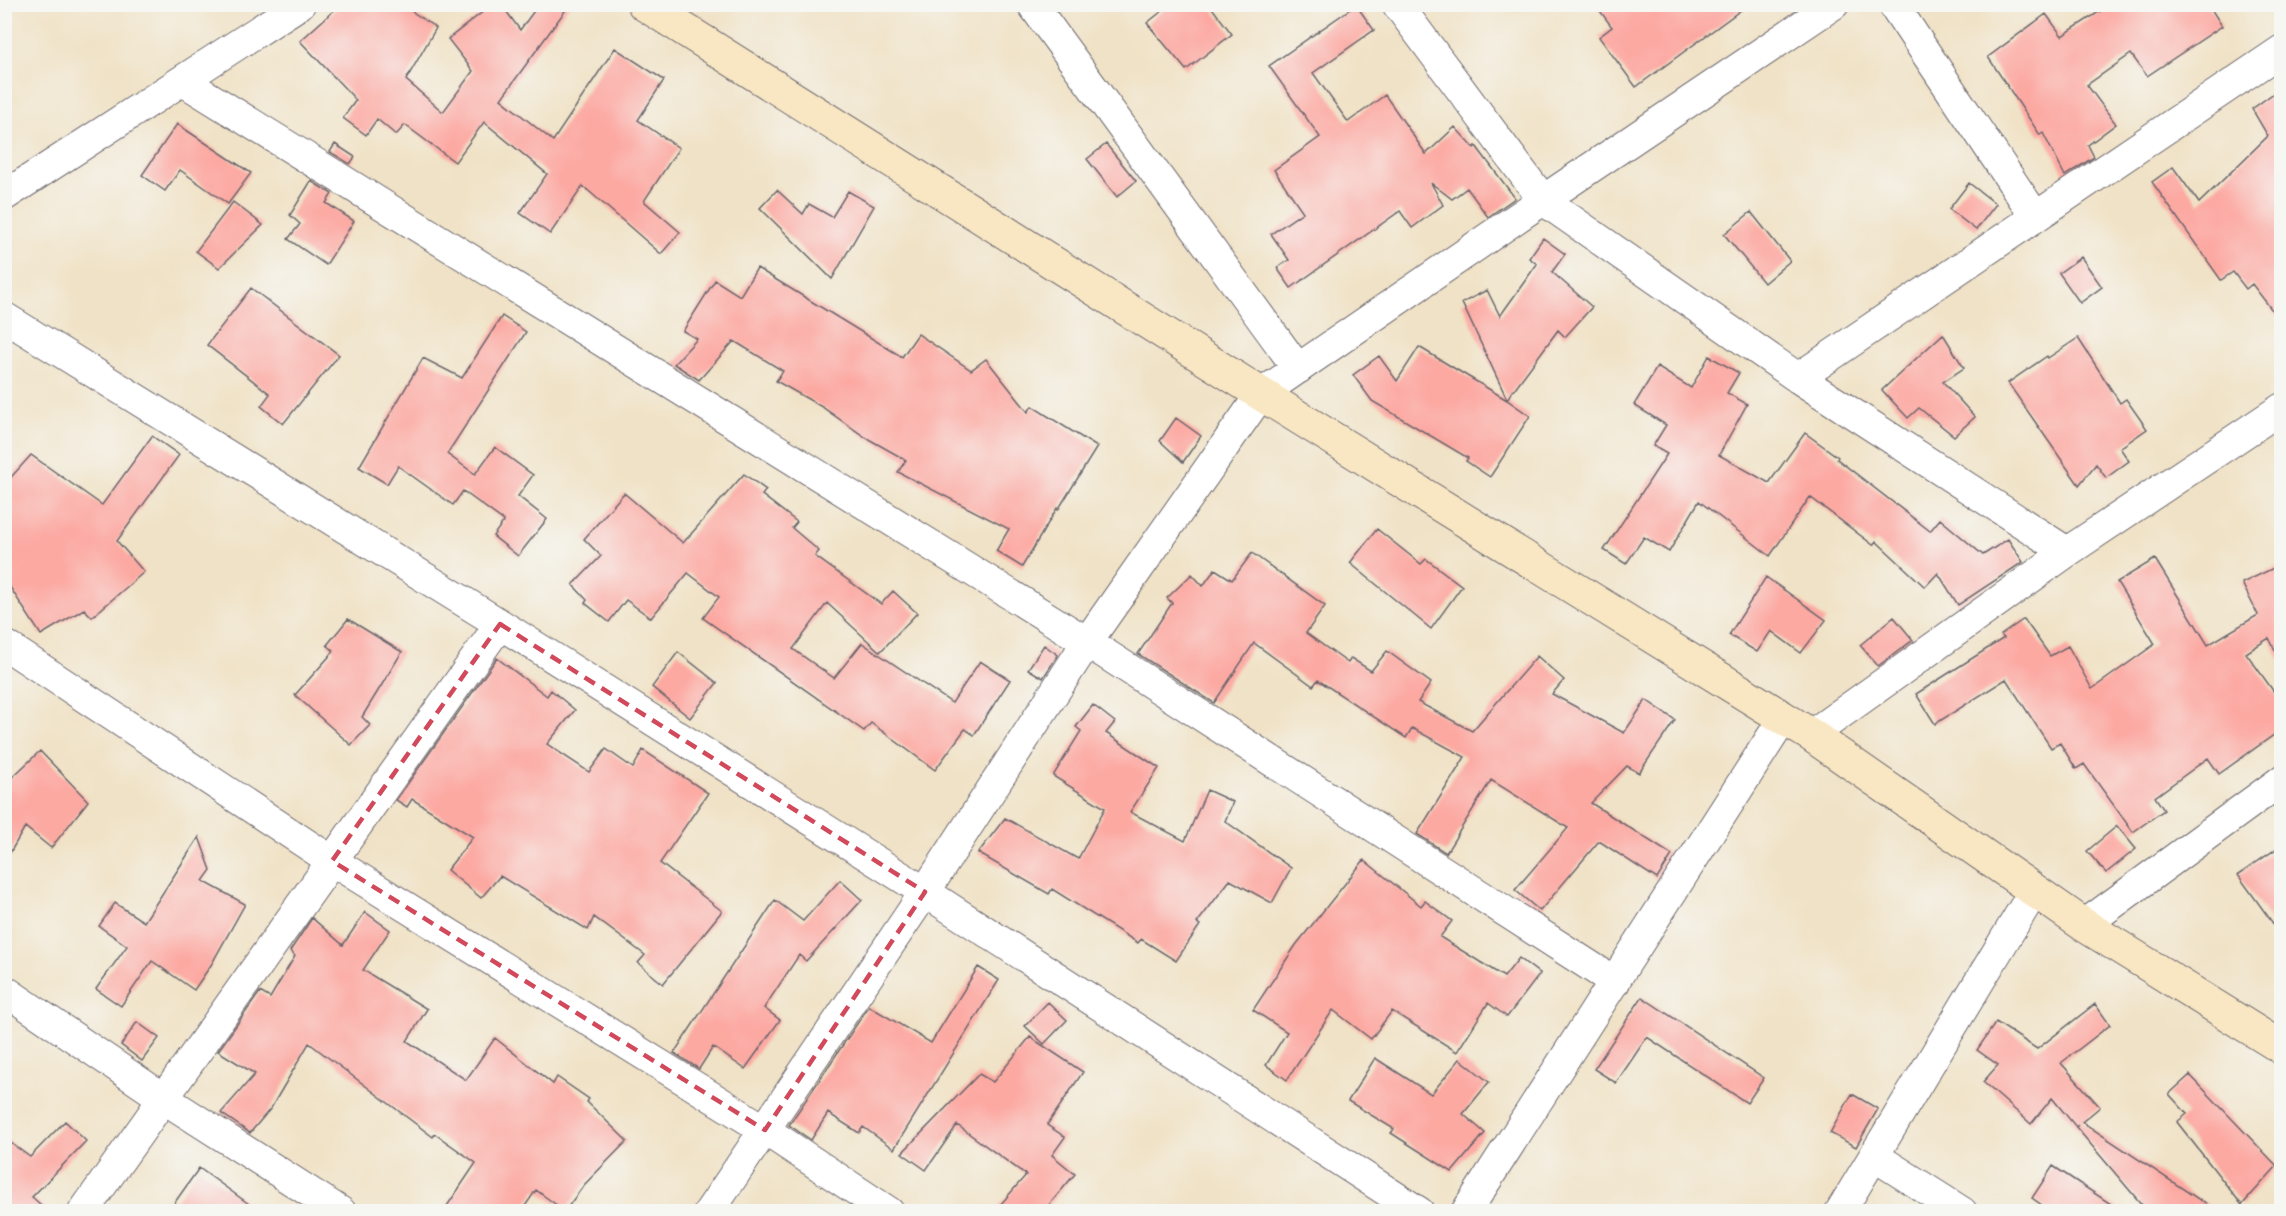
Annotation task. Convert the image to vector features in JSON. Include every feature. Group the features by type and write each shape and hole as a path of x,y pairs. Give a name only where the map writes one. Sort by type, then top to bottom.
{"street":[{"path":"4,196 300,4"},
{"path":"644,4 1261,394 1811,735 2084,925 2282,1048"},
{"path":"1032,4 1298,369"},
{"path":"1396,4 1543,200 1798,378 2067,552"},
{"path":"710,1212 925,892 1087,642 1261,394 1834,4"},
{"path":"1893,4 2035,216"},
{"path":"1798,378 2282,50"},
{"path":"183,81 1087,642 1615,982"},
{"path":"4,317 500,624 925,892 1419,1212"},
{"path":"1811,735 2067,552 2282,408"},
{"path":"83,1212 500,624"},
{"path":"4,644 332,861 765,1130 889,1212"},
{"path":"1467,1212 1783,719"},
{"path":"2084,925 2282,780"},
{"path":"1840,1212 2034,891"},
{"path":"4,990 164,1098 341,1212"},
{"path":"1874,1156 1962,1212"}],"highlighted area":[{"path":"500,624 925,892 765,1130 332,861"}],"building":[{"path":"341,4 401,4 436,28 406,80 443,112 473,71 448,39 493,4 501,4 520,30 539,4 570,4 501,99 553,141 615,48 664,80 638,120 679,148 644,201 680,232 661,254 583,186 550,234 520,213 547,174 484,122 455,162 405,125 396,135 377,119 366,135 343,118 356,100 300,41"},
{"path":"1171,4 1209,4 1232,34 1186,70 1147,23"},
{"path":"1595,4 1749,4 1636,87 1599,37 1612,27"},
{"path":"2111,4 2208,4 2222,26 2147,76 2131,54 2087,85 2116,124 2088,145 2094,157 2065,176 2043,133 2040,135 1988,57 2046,14 2062,36"},
{"path":"1356,5 1374,30 1313,73 1348,122 1385,95 1426,154 1455,127 1474,148 1476,146 1515,198 1488,217 1467,188 1452,199 1431,183 1443,205 1412,228 1400,211 1291,288 1277,268 1289,260 1271,234 1303,212 1274,170 1320,137 1269,66"},
{"path":"2282,87 2282,323 2252,284 2246,289 2233,272 2221,280 2152,182 2173,167 2199,203 2268,136 2252,109"},
{"path":"177,124 251,173 228,204 180,170 165,191 142,175"},
{"path":"335,144 355,157 350,164 330,152"},
{"path":"1106,144 1136,181 1117,197 1087,159"},
{"path":"311,181 332,194 326,203 354,221 326,265 288,239 300,224 290,215"},
{"path":"1969,183 1996,204 1976,230 1949,209"},
{"path":"777,190 803,214 809,204 832,217 848,191 874,206 832,279 760,208"},
{"path":"233,202 263,225 219,268 196,251"},
{"path":"1751,212 1790,261 1764,283 1724,234"},
{"path":"1543,238 1565,254 1552,272 1592,307 1565,337 1558,330 1507,399 1462,303 1487,290 1500,316 1537,264 1529,258"},
{"path":"2081,257 2102,287 2080,303 2059,273"},
{"path":"757,268 902,357 918,334 971,370 986,359 1028,412 1032,406 1097,447 1022,567 996,551 1009,529 898,472 906,460 776,381 783,371 734,341 699,380 674,364 697,339 683,331 715,280 740,296"},
{"path":"251,288 339,355 283,424 261,406 270,394 207,345"},
{"path":"502,316 526,332 447,454 475,474 495,447 533,475 518,496 547,519 518,556 493,536 504,521 463,491 453,505 398,466 387,484 359,467 423,358 462,378"},
{"path":"1943,334 1964,368 1943,382 1975,417 1954,436 1919,408 1908,418 1882,390"},
{"path":"2078,338 2120,403 2126,399 2147,429 2120,448 2129,461 2106,478 2096,464 2079,485 2008,383"},
{"path":"1419,347 1530,416 1490,477 1466,461 1468,458 1372,401 1353,375 1379,356 1397,381"},
{"path":"1709,356 1739,373 1727,393 1747,404 1719,455 1769,483 1805,433 1930,531 1940,519 1983,555 2008,539 2023,562 1958,605 1938,573 1925,587 1876,541 1873,545 1810,497 1770,556 1699,501 1669,552 1644,537 1626,564 1604,550 1667,454 1653,446 1666,425 1634,405 1657,367 1691,388"},
{"path":"1176,418 1201,436 1183,462 1160,441"},
{"path":"152,436 179,455 117,541 144,572 92,617 84,609 41,635 4,578 4,485 31,455 102,505"},
{"path":"744,474 766,490 762,495 797,522 792,528 819,551 815,556 881,604 893,591 917,613 880,652 827,603 793,649 834,678 862,643 952,703 980,661 1010,680 974,735 965,729 935,770 871,723 864,731 703,618 719,597 688,573 651,618 626,600 609,622 585,603 587,600 573,585 601,556 584,539 624,493 683,543"},
{"path":"1377,529 1421,564 1426,559 1462,586 1431,629 1350,563"},
{"path":"1252,553 1325,606 1306,633 1348,663 1351,658 1371,671 1387,651 1431,683 1418,702 1472,731 1537,656 1564,680 1552,694 1624,733 1646,700 1675,720 1639,773 1627,766 1591,803 1672,855 1657,879 1599,841 1540,911 1515,890 1568,828 1491,780 1446,853 1417,834 1465,757 1412,728 1406,738 1318,680 1313,686 1254,643 1214,703 1138,654 1172,603 1167,598 1192,574 1203,586 1215,569 1232,580"},
{"path":"2155,559 2208,645 2258,615 2242,583 2282,564 2282,664 2269,638 2246,653 2282,703 2282,729 2219,774 2208,758 2155,797 2164,810 2133,832 2084,764 2076,769 2060,743 2051,748 2006,679 1935,724 1916,694 2004,638 2001,635 2024,619 2050,656 2068,646 2092,689 2155,644 2117,582"},
{"path":"1766,577 1826,620 1801,653 1771,631 1757,652 1729,635"},
{"path":"1894,617 1913,640 1878,666 1860,645"},
{"path":"348,619 402,652 362,717 370,725 351,745 295,695 334,651 327,645"},
{"path":"1044,645 1058,655 1043,678 1028,669"},
{"path":"678,652 717,683 690,718 652,687"},
{"path":"497,658 547,696 551,690 575,710 547,744 589,772 606,749 633,768 643,750 708,793 660,863 722,911 663,984 638,963 645,955 594,917 588,930 500,876 481,898 447,870 473,837 412,799 407,807 396,800"},
{"path":"1093,705 1115,722 1106,733 1159,768 1130,812 1185,841 1207,790 1233,802 1225,821 1291,868 1272,903 1230,880 1197,923 1200,925 1176,961 1141,939 1138,943 1052,889 1049,894 978,853 1005,818 1078,859 1105,808 1053,776 1081,731 1076,727"},
{"path":"40,751 88,801 51,848 25,827 4,863 4,785"},
{"path":"2117,826 2136,849 2106,873 2087,851"},
{"path":"199,837 211,870 203,881 245,904 211,965 194,990 152,961 121,1006 96,989 127,946 99,926 115,903 144,922"},
{"path":"2282,845 2282,936 2238,875"},
{"path":"1364,860 1421,906 1425,901 1452,921 1440,937 1504,977 1519,958 1540,974 1507,1017 1488,1003 1457,1052 1392,1011 1371,1039 1333,1010 1287,1080 1266,1065 1287,1032 1253,1010 1296,945"},
{"path":"840,880 862,900 806,961 799,955 764,1008 780,1020 745,1069 713,1047 699,1069 674,1053 775,900 803,921"},
{"path":"365,912 390,930 363,970 427,1009 407,1041 466,1080 495,1038 553,1084 557,1077 589,1099 587,1102 627,1141 584,1185 565,1211 536,1190 521,1212 443,1212 476,1163 435,1134 433,1137 309,1043 271,1108 250,1133 221,1113 255,1074 218,1051 260,992 270,998 295,956 290,951 312,918 343,945"},
{"path":"978,967 999,980 894,1149 863,1127 859,1133 828,1113 811,1140 789,1125 869,1006 931,1043"},
{"path":"1642,997 1764,1078 1747,1103 1647,1037 1616,1083 1594,1069"},
{"path":"1048,1002 1067,1020 1044,1044 1025,1026"},
{"path":"2095,1004 2110,1025 2061,1063 2100,1107 2082,1122 2218,1212 2148,1212 2052,1098 2031,1124 1983,1082 1998,1065 1977,1050 1996,1022 2037,1049"},
{"path":"137,1022 159,1038 142,1061 121,1045"},
{"path":"1030,1037 1083,1072 1047,1125 1065,1137 1052,1155 1075,1174 1043,1212 994,1212 1026,1175 957,1125 926,1170 902,1153 979,1074 993,1082"},
{"path":"1375,1058 1431,1094 1460,1059 1489,1082 1463,1114 1485,1133 1452,1172 1391,1133 1394,1129 1348,1101"},
{"path":"2190,1075 2277,1166 2242,1205 2177,1122 2187,1114 2169,1094"},
{"path":"1852,1094 1878,1109 1856,1147 1830,1133"},
{"path":"65,1121 86,1141 32,1197 49,1212 4,1212 4,1138 30,1157"},
{"path":"2053,1166 2123,1212 2052,1212 2032,1198"},
{"path":"199,1168 260,1212 168,1212"}]}
